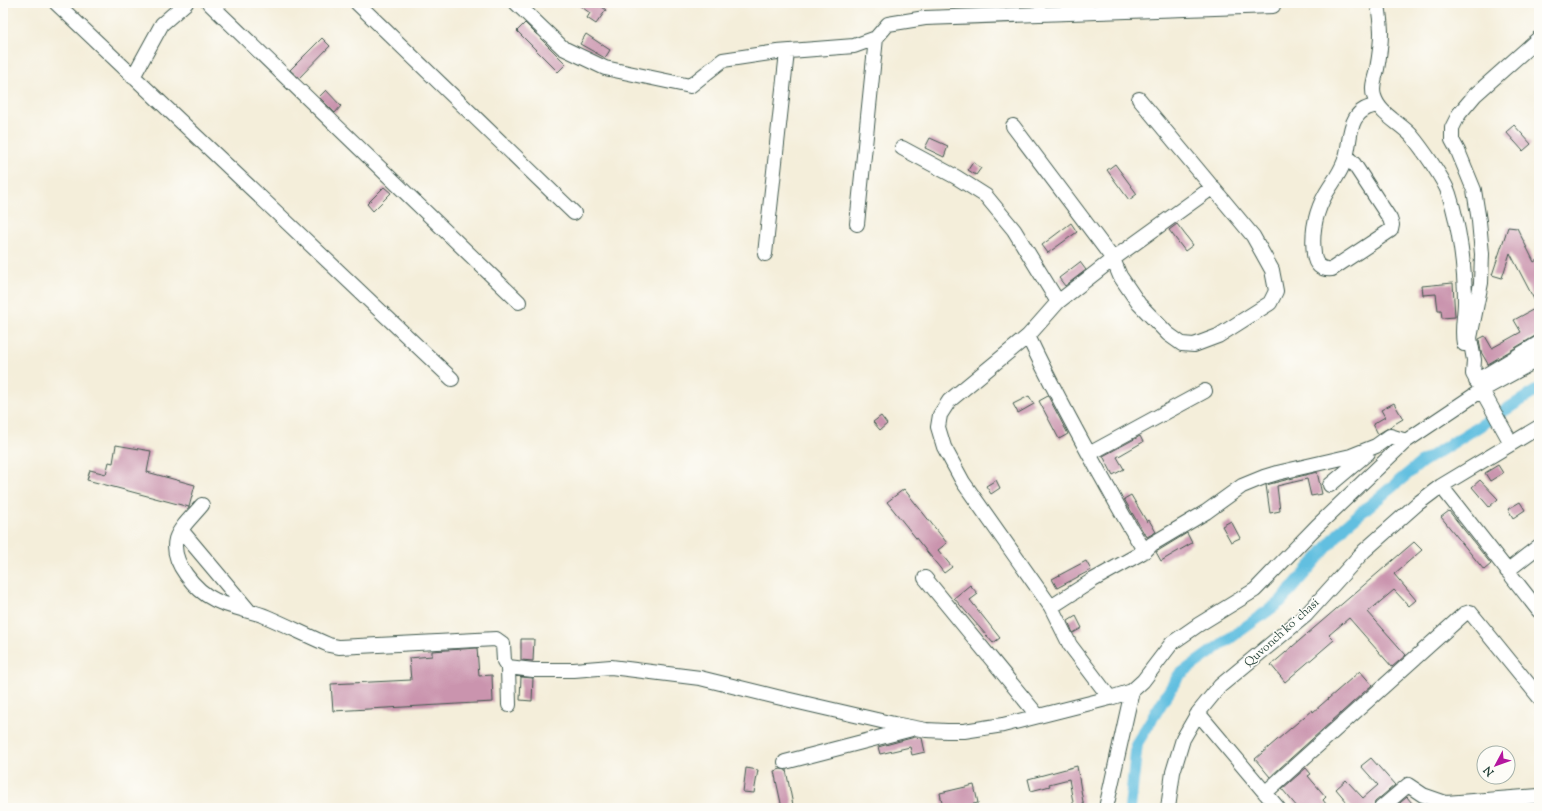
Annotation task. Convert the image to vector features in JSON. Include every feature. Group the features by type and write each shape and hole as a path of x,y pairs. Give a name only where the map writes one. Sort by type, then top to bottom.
{"street":[{"path":"56,3 452,379"},
{"path":"133,77 162,24 186,3"},
{"path":"209,3 519,302"},
{"path":"357,3 574,213"},
{"path":"516,3 563,48 605,68 690,86 723,60 854,46 876,38 888,24 925,18 1273,6"},
{"path":"1378,3 1381,33 1377,68 1372,84 1373,95 1378,105 1387,115 1410,135 1436,169 1448,192 1456,220 1462,266 1465,301 1462,334 1466,361 1511,443"},
{"path":"857,224 876,38"},
{"path":"1477,382 1470,338 1477,311 1481,283 1481,247 1474,190 1452,140 1452,128 1459,114 1475,94 1539,38"},
{"path":"765,254 787,52"},
{"path":"1013,126 1113,259 1120,276 1139,304 1168,334 1182,344 1194,345 1218,336 1270,303 1276,291 1272,270 1253,236 1139,99"},
{"path":"1345,159 1350,160 1354,164 1390,219 1392,225 1391,230 1332,269 1324,270 1314,261 1313,235 1315,217 1321,201 1339,175 1345,159 1350,134 1355,119 1362,110 1378,105"},
{"path":"902,148 956,177 986,196 1014,230 1058,302"},
{"path":"1110,698 1070,645 1051,607 963,482 944,447 938,427 940,415 949,401 1028,336 1058,302 1113,259 1213,187"},
{"path":"1028,336 1051,384 1089,454 1145,551"},
{"path":"508,667 533,670 574,670 611,667 700,678 790,700 926,730 964,731 1003,724 1110,698 1132,691 1143,681 1172,643 1198,624 1255,590 1312,531 1406,441 1477,382 1539,344"},
{"path":"1477,382 1539,359"},
{"path":"1089,454 1206,391"},
{"name":"Quvonch koʻchasi","path":"1168,808 1173,772 1183,740 1198,713 1220,686 1306,615 1369,547 1417,504 1441,486 1539,427"},
{"path":"1330,485 1390,436 1406,441"},
{"path":"1051,607 1093,580 1145,551 1152,544 1206,512 1242,486 1264,477 1351,456 1376,446"},
{"path":"1441,486 1506,571 1539,611"},
{"path":"202,505 181,530 176,539 176,555 184,572 199,588 214,600 266,616 329,646 339,648 496,639 503,644 504,661 508,667 509,705"},
{"path":"181,530 249,611"},
{"path":"1506,571 1539,546"},
{"path":"925,578 1038,716"},
{"path":"1265,793 1464,614 1470,612 1539,697"},
{"path":"1106,808 1132,691"},
{"path":"1198,713 1278,808"},
{"path":"785,762 916,728"},
{"path":"1381,808 1408,785 1423,795 1446,803 1539,796"}],"building":[{"path":"576,3 597,3 606,10 596,24 587,18 590,13"},
{"path":"525,23 566,64 558,72 517,31"},
{"path":"586,34 610,50 605,58 580,44"},
{"path":"322,38 330,46 299,78 290,70"},
{"path":"326,90 341,106 335,113 319,97"},
{"path":"1514,125 1531,144 1523,151 1506,132"},
{"path":"930,138 948,146 944,157 925,148"},
{"path":"973,162 981,168 976,175 968,170"},
{"path":"1115,164 1137,194 1129,200 1107,170"},
{"path":"384,187 391,193 373,211 367,204"},
{"path":"1071,223 1077,232 1048,253 1042,245"},
{"path":"1177,224 1193,245 1185,251 1169,230"},
{"path":"1508,227 1517,228 1534,262 1539,259 1539,335 1488,364 1481,352 1479,339 1485,336 1492,348 1521,332 1514,320 1538,307 1510,253 1502,278 1492,275"},
{"path":"1080,262 1086,270 1065,286 1059,278"},
{"path":"1453,283 1455,317 1442,318 1441,310 1438,310 1436,294 1423,295 1422,286"},
{"path":"1029,396 1034,404 1018,413 1013,404"},
{"path":"1048,396 1068,434 1059,439 1039,401"},
{"path":"1394,403 1403,419 1378,434 1373,424 1385,417 1381,410"},
{"path":"881,416 887,424 880,430 873,422"},
{"path":"1140,436 1143,442 1117,457 1124,469 1113,475 1103,456"},
{"path":"116,445 151,451 147,472 195,485 189,507 87,480 90,470 106,474 109,462 113,463"},
{"path":"1498,465 1503,473 1490,481 1485,473"},
{"path":"1317,472 1322,494 1311,496 1307,479 1277,486 1280,511 1270,513 1266,485"},
{"path":"996,480 1000,488 991,494 986,486"},
{"path":"1480,480 1498,499 1489,507 1472,487"},
{"path":"904,489 947,543 938,550 952,567 944,573 887,502"},
{"path":"1131,495 1147,522 1149,520 1156,532 1147,537 1124,499"},
{"path":"1520,502 1525,510 1513,518 1508,509"},
{"path":"1449,511 1491,564 1484,570 1441,517"},
{"path":"1231,521 1240,538 1231,542 1222,526"},
{"path":"1187,533 1192,543 1161,561 1156,552"},
{"path":"1414,542 1422,550 1394,574 1416,600 1409,606 1394,590 1368,612 1406,655 1392,667 1349,618 1329,635 1334,640 1285,682 1271,665"},
{"path":"1086,561 1091,570 1057,588 1052,579"},
{"path":"970,585 978,594 970,600 1000,638 993,643 954,598"},
{"path":"1076,616 1082,628 1073,633 1068,621"},
{"path":"521,639 534,639 533,661 521,660"},
{"path":"477,648 479,676 492,675 493,702 333,711 331,684 411,680 409,658 432,656 432,651"},
{"path":"1360,671 1372,685 1270,777 1255,759 1312,710 1313,712"},
{"path":"521,677 533,678 532,701 520,700"},
{"path":"915,737 922,738 925,752 912,755 910,747 880,754 878,747"},
{"path":"1371,758 1395,785 1375,802 1373,808 1352,808 1336,789 1346,780 1363,798 1378,785 1361,766"},
{"path":"1077,766 1084,808 1074,808 1069,779 1049,784 1050,786 1031,791 1028,779"},
{"path":"746,768 758,770 754,793 743,792"},
{"path":"1306,768 1311,774 1308,776 1326,797 1323,800 1329,808 1298,808 1282,789"},
{"path":"781,769 786,770 793,805 782,808 774,771"},
{"path":"974,785 978,803 955,808 943,808 940,793"},
{"path":"1407,797 1416,808 1394,808"}],"waterway":[{"path":"1130,808 1137,743 1179,675 1280,602 1345,526 1422,462 1539,389"}]}
